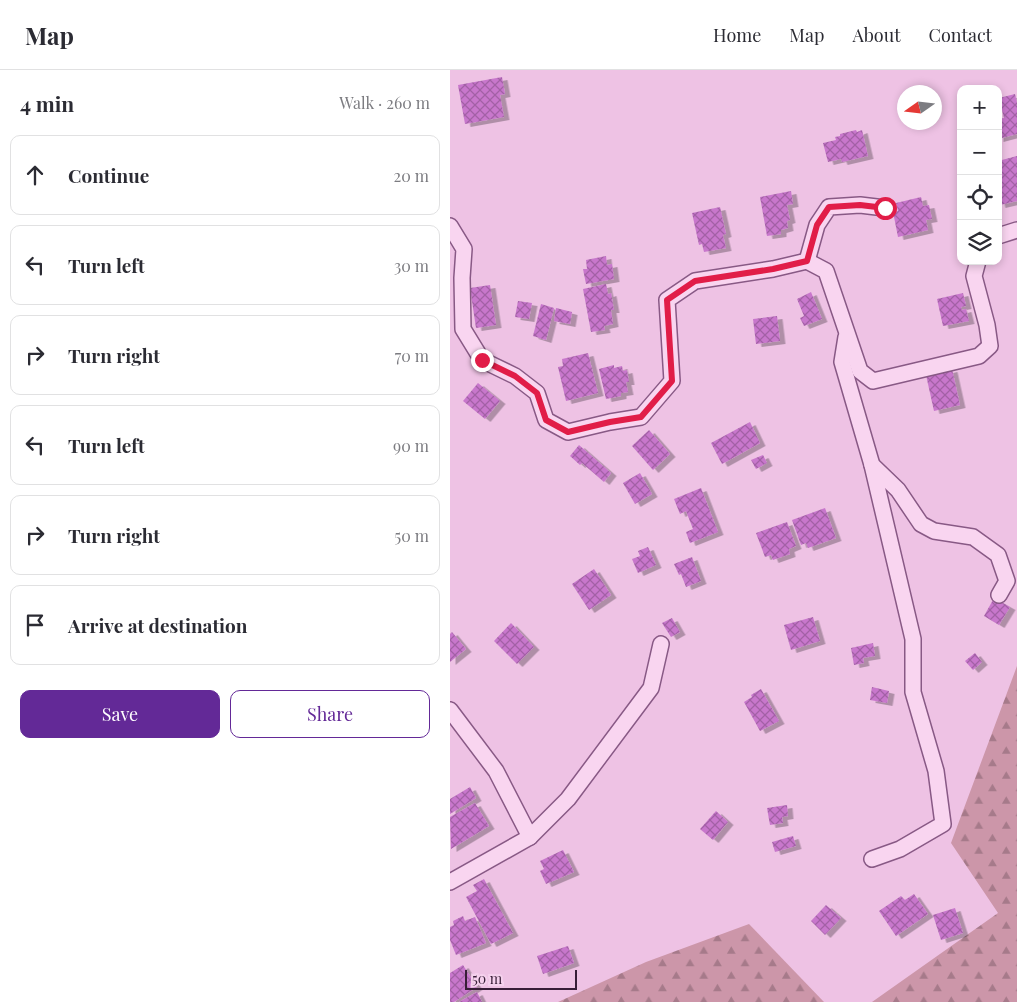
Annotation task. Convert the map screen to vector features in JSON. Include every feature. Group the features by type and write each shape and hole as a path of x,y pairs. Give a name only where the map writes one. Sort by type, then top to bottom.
{"street":[{"path":"807,261 817,225 829,207 860,205 885,208"},
{"path":"450,226 464,249 462,278 463,328 482,360 515,376 537,393 546,420 568,432 641,417 672,381 667,300 695,281 773,269 807,261 826,271 860,370 873,382 979,356 990,346 987,325 974,276 977,265"},
{"path":"1002,235 1017,230"},
{"path":"847,333 842,362 872,466 914,639 913,692 936,771 943,824 900,849 872,859"},
{"path":"872,466 898,490 921,524 934,531 973,537 998,555 1008,581 999,594"},
{"path":"450,882 530,837 568,799 651,688 660,644"},
{"path":"450,710 496,771 530,837"}],"green space":[{"path":"1017,666 1017,1002 872,1002 998,913 951,843"},
{"path":"749,924 824,1002 558,1002 646,962"}],"building":[{"path":"502,77 505,94 500,95 504,117 465,124 458,85"},
{"path":"1015,94 1017,103 1017,134 1002,138 1002,118 1004,118 1002,97"},
{"path":"856,130 857,132 862,130 868,156 842,162 841,159 828,162 823,143 836,140 835,137 840,136 840,134"},
{"path":"1017,156 1017,201 1002,205 1002,175 1002,160"},
{"path":"791,191 793,204 787,205 790,220 787,221 788,228 781,230 781,234 767,236 760,197"},
{"path":"921,197 923,206 929,205 932,219 926,220 928,230 898,237 893,212 898,211 896,203"},
{"path":"720,207 726,234 723,235 726,248 704,252 702,244 699,245 692,213"},
{"path":"606,256 607,265 612,264 614,279 586,284 583,269 587,269 586,260"},
{"path":"606,284 608,294 611,293 614,310 611,310 613,324 604,326 605,330 591,332 583,289"},
{"path":"490,285 496,325 476,328 470,288"},
{"path":"811,292 822,319 804,326 800,318 804,316 797,299"},
{"path":"963,293 966,306 961,307 962,310 966,309 969,321 943,326 937,299"},
{"path":"518,301 532,303 529,319 515,317"},
{"path":"541,304 554,308 546,340 533,336"},
{"path":"556,308 572,312 570,324 554,321"},
{"path":"777,316 780,341 756,344 753,319"},
{"path":"588,353 598,393 566,401 558,367 563,366 562,359"},
{"path":"614,365 614,368 622,366 623,371 627,370 629,382 626,382 628,392 621,393 621,396 606,399 599,369"},
{"path":"952,369 960,405 934,411 926,375"},
{"path":"478,383 500,401 485,419 463,401"},
{"path":"750,422 760,443 722,464 711,443"},
{"path":"649,430 670,454 653,470 632,446"},
{"path":"579,445 611,473 604,482 582,463 580,465 570,456"},
{"path":"763,455 767,463 756,469 751,460"},
{"path":"640,473 652,494 635,504 623,483"},
{"path":"701,488 718,532 690,543 686,532 693,529 686,511 680,514 674,499"},
{"path":"825,508 836,538 808,548 806,543 801,545 792,520"},
{"path":"787,522 796,546 789,549 790,554 773,560 771,555 765,557 756,533"},
{"path":"648,547 656,565 638,573 632,559 640,556 638,551"},
{"path":"692,557 701,581 686,587 681,574 679,575 674,564"},
{"path":"594,569 611,595 589,610 572,584"},
{"path":"994,598 1010,607 999,625 984,616"},
{"path":"813,617 820,641 791,650 784,625"},
{"path":"672,618 680,632 671,637 662,623"},
{"path":"511,623 534,647 517,664 494,641"},
{"path":"452,632 466,649 450,662 450,634"},
{"path":"873,643 875,656 863,658 864,663 854,665 851,648"},
{"path":"975,653 982,662 973,670 965,661"},
{"path":"872,687 889,691 887,703 870,700"},
{"path":"761,689 779,721 760,731 744,702"},
{"path":"470,787 476,798 450,814 450,799"},
{"path":"475,803 489,826 451,849 450,817"},
{"path":"787,805 788,816 782,817 783,823 770,825 767,808"},
{"path":"716,811 728,822 713,840 700,829"},
{"path":"793,836 796,846 775,852 772,842"},
{"path":"563,850 574,872 546,884 540,871 544,869 540,861"},
{"path":"484,879 513,933 491,944 466,897 477,891 473,885"},
{"path":"914,894 928,914 896,936 879,911 901,896 905,900"},
{"path":"826,905 841,918 825,935 811,921"},
{"path":"955,908 963,933 941,940 933,915"},
{"path":"463,916 465,921 475,917 486,943 456,955 450,940 450,927 454,925 453,921"},
{"path":"568,946 574,963 543,974 537,956"},
{"path":"463,965 477,987 454,1002 450,1002 450,973"},
{"path":"477,992 482,1002 459,1002"}],"route":[{"path":"482,360 515,376 537,393 546,420 568,432 641,417 672,381 667,300 695,281 773,269 807,261 817,225 829,207 860,205 885,208"}]}
